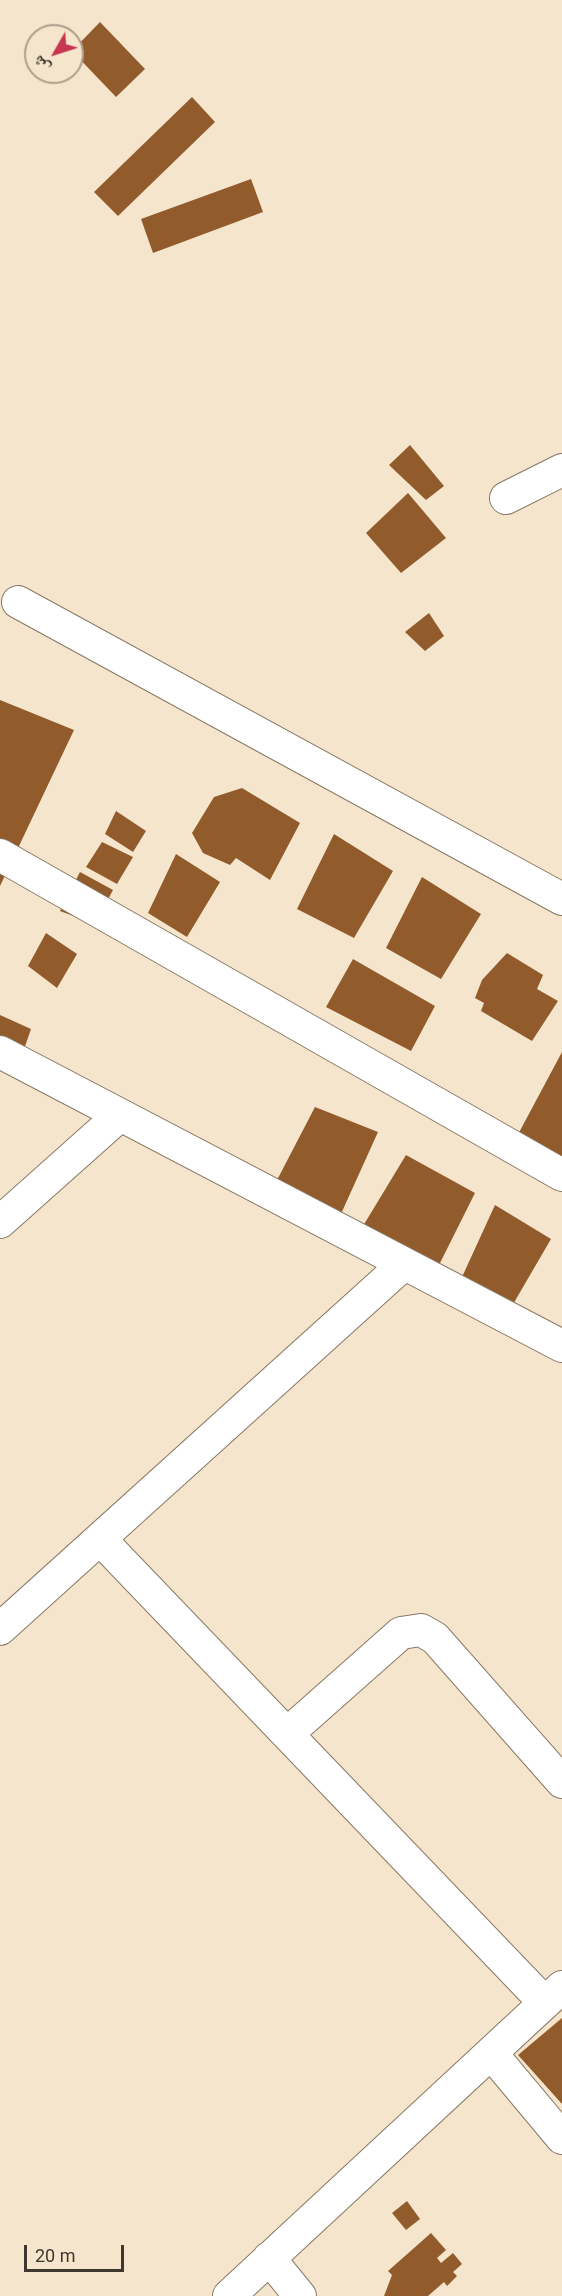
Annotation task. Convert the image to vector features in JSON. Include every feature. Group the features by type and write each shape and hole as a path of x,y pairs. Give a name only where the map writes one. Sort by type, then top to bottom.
{"street":[{"path":"506,498 562,470"},
{"path":"18,602 562,899"},
{"path":"0,855 562,1175"},
{"path":"0,1052 562,1346"},
{"path":"0,1222 120,1115"},
{"path":"0,1629 404,1264"},
{"path":"100,1539 287,1734 553,1995 229,2296"},
{"path":"287,1734 401,1633 421,1630 435,1638 562,1782"},
{"path":"491,2053 562,2138"},
{"path":"269,2258 300,2296"}],"building":[{"path":"100,22 145,69 116,97 84,64 84,39"},
{"path":"192,97 215,122 118,216 94,192"},
{"path":"251,179 263,212 153,253 141,219"},
{"path":"410,445 444,486 426,500 389,465"},
{"path":"408,493 446,538 401,573 366,533"},
{"path":"429,613 444,636 425,651 405,632"},
{"path":"0,700 74,730 0,886"},
{"path":"242,788 300,823 270,880 236,858 230,865 203,853 192,833 214,797"},
{"path":"116,811 146,831 133,852 105,834"},
{"path":"334,834 393,871 354,938 297,909"},
{"path":"102,842 133,857 117,884 86,867"},
{"path":"176,854 220,882 187,937 148,913"},
{"path":"80,872 113,890 95,924 60,911"},
{"path":"422,877 481,914 441,979 386,948"},
{"path":"46,933 77,954 57,988 28,966"},
{"path":"507,953 543,975 537,989 558,1001 532,1041 481,1011 484,1003 475,998 482,980"},
{"path":"353,959 435,1006 411,1051 326,1007"},
{"path":"0,1015 31,1029 22,1055 0,1040"},
{"path":"562,1052 562,1187 507,1155"},
{"path":"315,1107 378,1132 340,1216 276,1182"},
{"path":"406,1155 475,1193 439,1265 363,1226"},
{"path":"495,1205 551,1239 512,1306 462,1277"},
{"path":"562,2018 562,2104 518,2055"},
{"path":"407,2201 420,2219 406,2230 392,2213"},
{"path":"431,2233 446,2250 437,2258 441,2263 453,2253 462,2264 453,2272 457,2276 447,2286 444,2282 428,2296 384,2296 392,2275 388,2271"}]}
